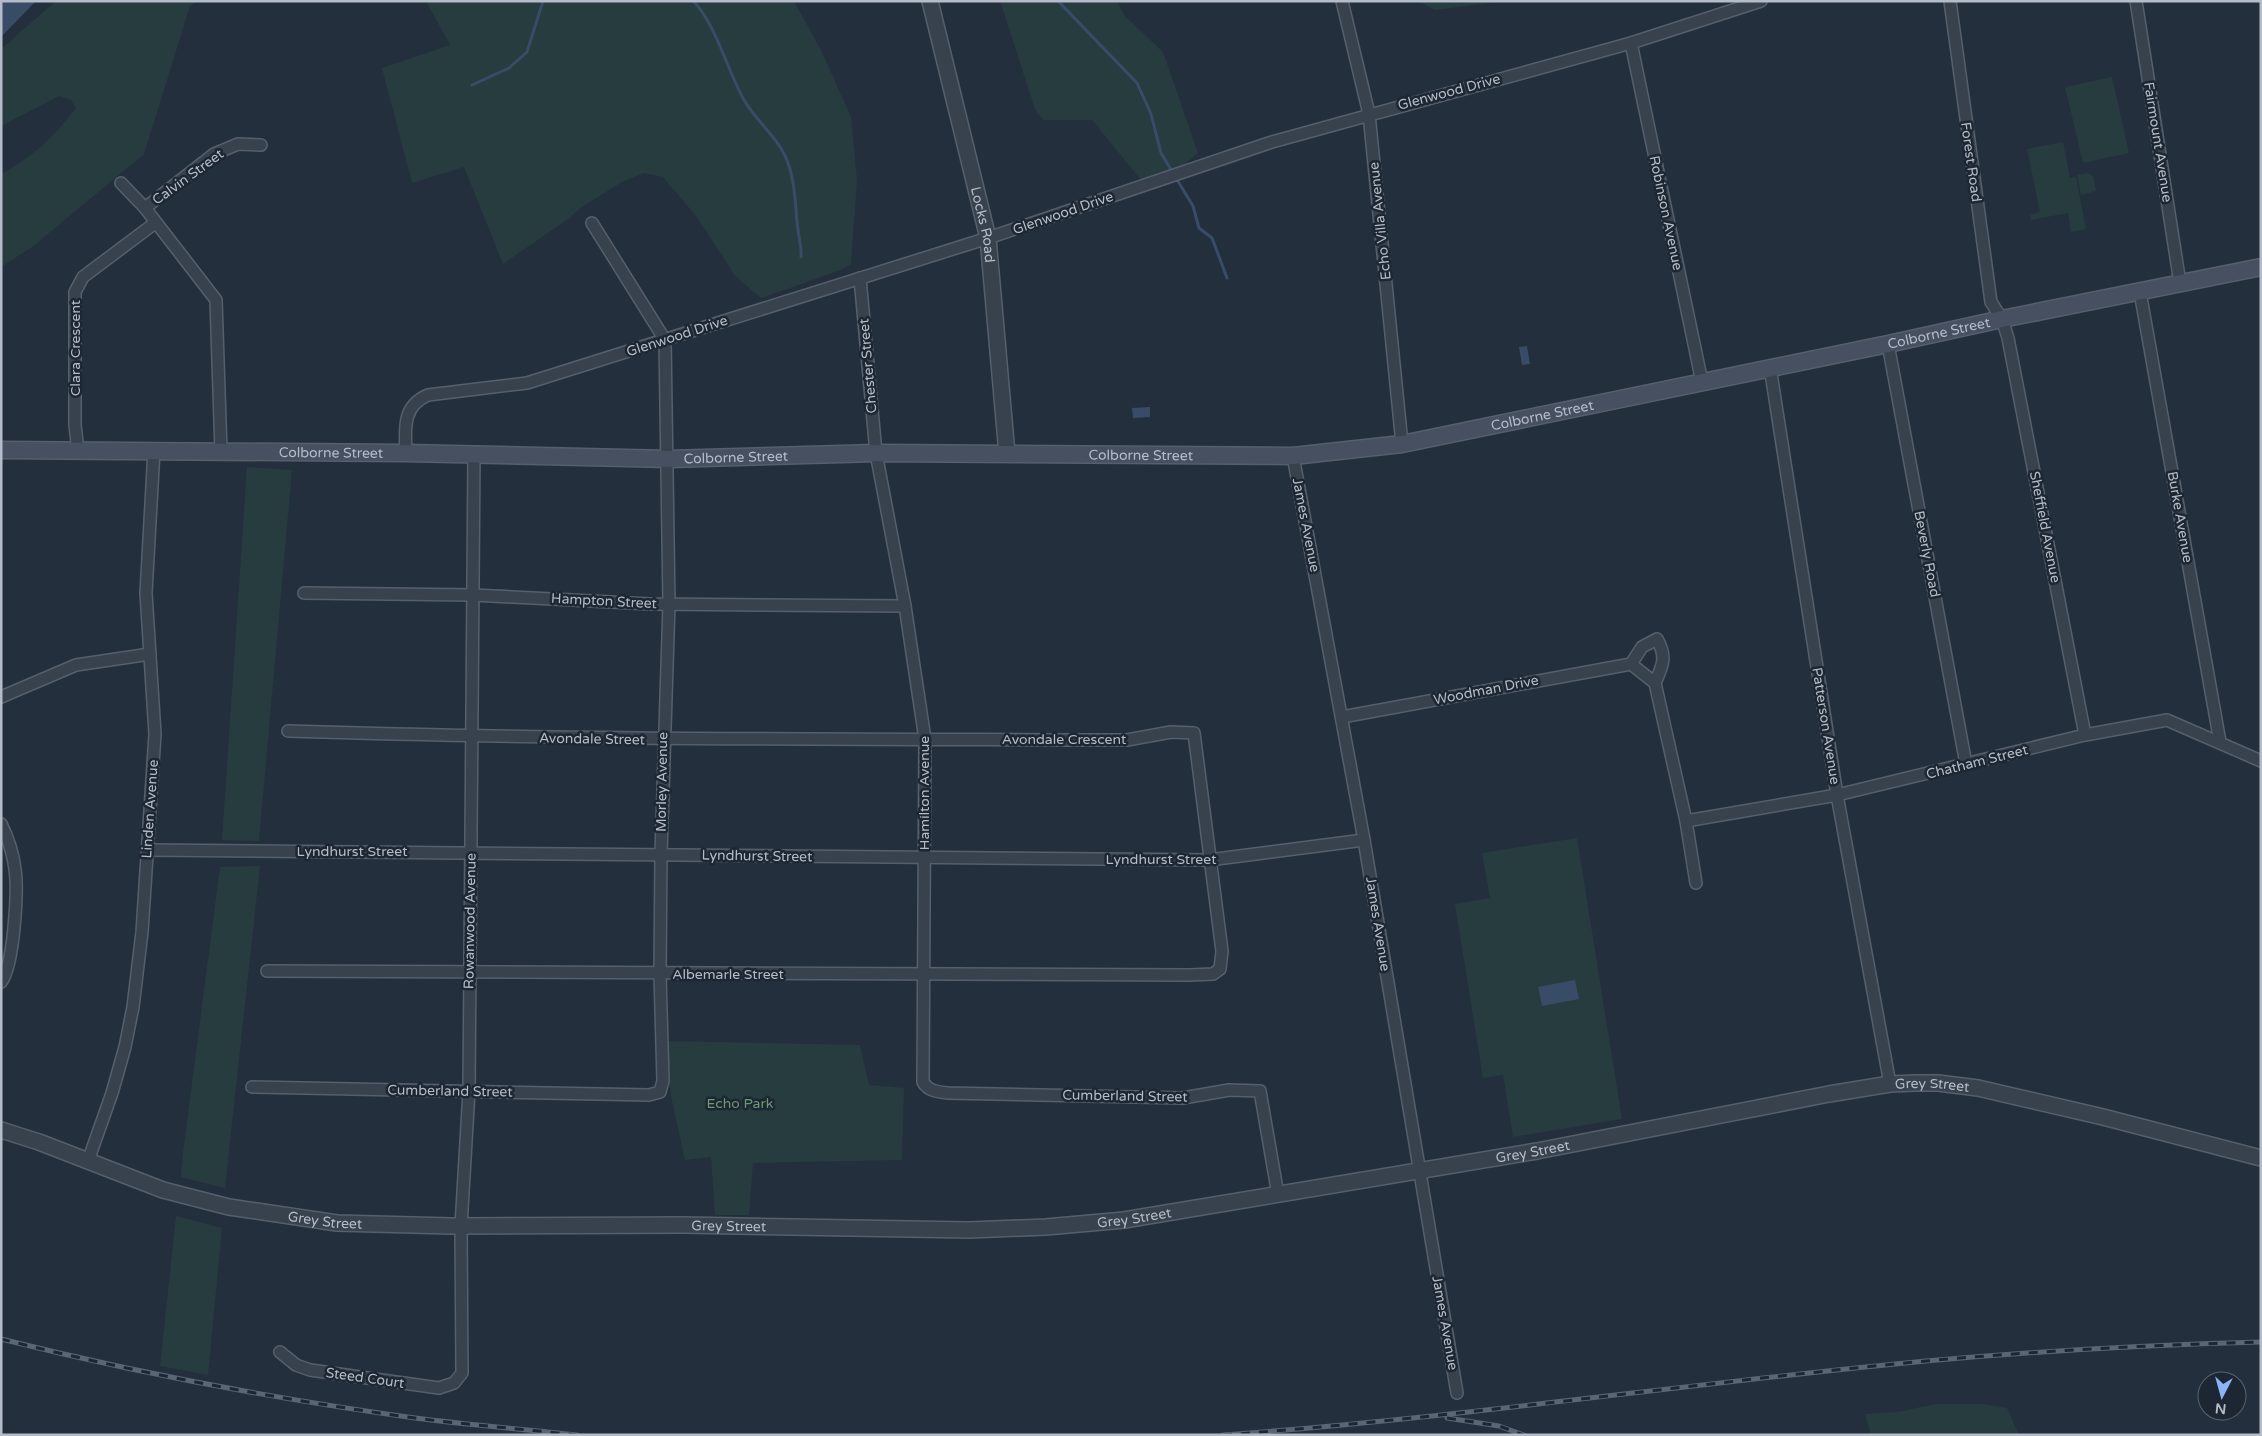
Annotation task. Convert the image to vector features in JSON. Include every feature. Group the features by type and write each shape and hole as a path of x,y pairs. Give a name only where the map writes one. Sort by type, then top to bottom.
{"main road":[{"name":"Colborne Street","path":"1,450 406,453 669,459 876,453 1293,456 1402,444 2261,267"}],"street":[{"name":"Locks Road","path":"930,1 988,238 1007,454"},
{"name":"Echo Villa Avenue","path":"1342,1 1369,114 1402,444"},
{"name":"Glenwood Drive","path":"406,453 406,426 409,412 413,403 428,395 527,383 988,238 1272,142 1631,43 1761,1"},
{"name":"Forest Road","path":"1950,1 1991,302 2002,319"},
{"name":"Fairmount Avenue","path":"2136,1 2180,283"},
{"name":"Robinson Avenue","path":"1631,43 1702,382"},
{"name":"Calvin Street","path":"145,208 214,154 238,144 261,146"},
{"path":"121,183 145,208 216,300 221,452"},
{"name":"Clara Crescent","path":"78,451 75,425 75,292 83,277 155,223"},
{"path":"592,223 666,340"},
{"name":"Chester Street","path":"860,278 876,453"},
{"name":"Burke Avenue","path":"2140,292 2220,742"},
{"name":"Sheffield Avenue","path":"2002,319 2008,338 2085,735"},
{"name":"Morley Avenue","path":"649,1095 660,1092 663,1081 660,974 661,854 663,740 669,604 669,459 666,340"},
{"name":"Beverly Road","path":"1888,344 1966,764"},
{"name":"Patterson Avenue","path":"1770,367 1837,796 1890,1084"},
{"name":"Linden Avenue","path":"88,1161 112,1093 133,1007 142,932 155,734 146,569 154,450"},
{"name":"Hamilton Avenue","path":"876,453 905,606 925,739 922,1077"},
{"name":"Rowanwood Avenue","path":"454,1384 459,1379 463,1363 461,1226 469,1091 474,455"},
{"name":"James Avenue","path":"1293,456 1364,840 1456,1393"},
{"name":"Hampton Street","path":"304,592 473,595 669,604 905,606"},
{"path":"1655,683 1631,664 1642,647 1657,639 1663,650 1663,666 1655,683 1686,821 1696,883"},
{"path":"1,697 76,665 150,654"},
{"name":"Woodman Drive","path":"1342,717 1631,664"},
{"name":"Chatham Street","path":"1686,821 1837,796 2085,735 2167,720 2261,761"},
{"name":"Avondale Street","path":"288,731 472,737 663,740 925,739"},
{"name":"Avondale Crescent","path":"925,739 1127,740 1171,732 1194,733 1209,860"},
{"path":"1,824 12,852 16,885 11,952 1,982"},
{"name":"Lyndhurst Street","path":"148,850 1209,860 1364,840"},
{"name":"Albemarle Street","path":"267,971 469,970 660,974 924,975 1213,974 1220,969 1222,951 1209,860"},
{"name":"Cumberland Street","path":"922,1077 926,1087 948,1093 1183,1098 1229,1090 1260,1091 1278,1195"},
{"name":"Grey Street","path":"1,1130 163,1190 266,1214 337,1223 461,1226 663,1225 1000,1229 1124,1220 1419,1170 1890,1084 1938,1083 1978,1088 2103,1117 2261,1158"},
{"name":"Cumberland Street","path":"252,1087 649,1095"},
{"name":"Steed Court","path":"280,1352 296,1365 310,1370 439,1388 454,1384"}],"green space":[{"path":"56,1 198,1 190,6 144,154 32,247 1,267 1,174 32,154 60,127 76,108 71,100 59,96 1,126 1,49"},
{"path":"426,1 794,1 822,52 851,117 857,180 851,264 841,270 761,298 736,277 696,216 663,177 644,173 622,182 580,208 568,219 503,264 464,167 412,183 382,68 450,45"},
{"path":"1000,1 1117,1 1125,16 1163,52 1198,153 1173,174 1142,181 1092,120 1043,120 1035,109"},
{"path":"1418,1 1504,1 1435,10"},
{"path":"2112,77 2129,153 2083,163 2065,87"},
{"path":"2063,142 2070,178 2076,177 2086,229 2071,232 2068,213 2031,220 2030,215 2040,212 2027,149"},
{"path":"2087,173 2093,176 2096,191 2081,195 2077,175"},
{"path":"247,467 292,470 259,841 222,840"},
{"path":"1577,838 1622,1119 1513,1137 1503,1075 1483,1078 1455,904 1490,898 1482,853"},
{"path":"260,866 225,1188 181,1177 183,1153 220,867"},
{"name":"Echo Park","path":"663,1041 860,1045 869,1085 904,1088 902,1160 753,1163 749,1215 715,1215 711,1157 685,1160 672,1101"},
{"path":"176,1216 222,1228 208,1375 160,1366"},
{"path":"1935,1404 1984,1404 2007,1408 2019,1435 1871,1435 1865,1414 1898,1412"}],"water":[{"path":"1,1 36,1 1,37"},
{"path":"1527,346 1530,364 1522,365 1519,347"},
{"path":"1150,407 1150,417 1133,418 1132,408"},
{"path":"1575,980 1579,999 1542,1006 1538,987"}],"waterway":[{"path":"472,85 509,68 527,52 543,1"},
{"path":"693,1 701,10 715,34 744,100 785,156 793,181 801,257"},
{"path":"1058,1 1137,83 1151,114 1161,153 1173,173"},
{"path":"1176,178 1193,206 1199,228 1212,238 1227,278"}],"railway":[{"path":"1,1339 155,1374 363,1411 577,1435"},
{"path":"1223,1435 1487,1410 1750,1379 1926,1361 2093,1349 2261,1342"},
{"path":"1447,1418 1499,1426 1524,1435"}]}
